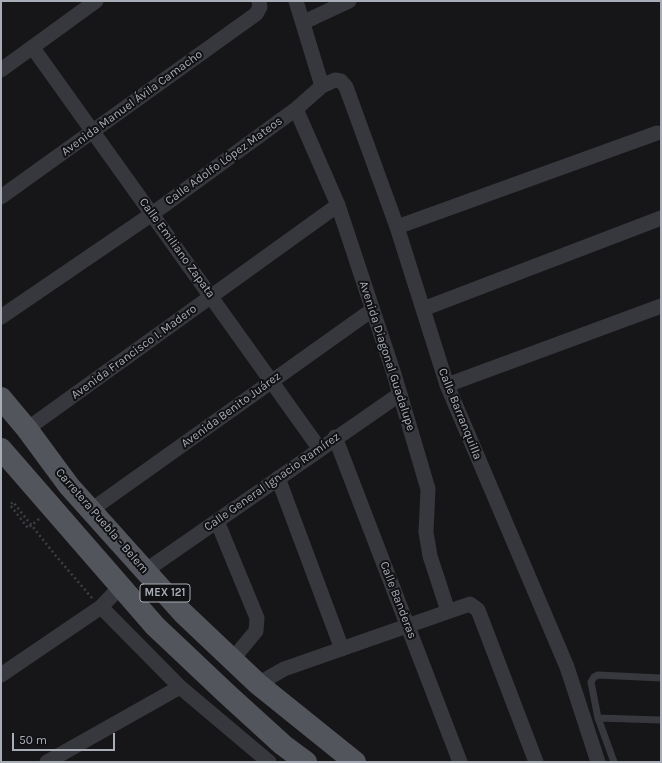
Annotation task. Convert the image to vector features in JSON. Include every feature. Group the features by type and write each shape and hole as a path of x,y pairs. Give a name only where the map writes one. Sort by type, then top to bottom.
{"main road":[{"name":"Carretera Puebla - Belem","path":"1,398 27,429 69,486 183,613 258,684 355,762"},
{"name":"MEX 121","path":"1,449 155,626 283,745 306,762"},
{"path":"1,471 27,480"}],"street":[{"path":"1,70 96,1"},
{"path":"296,1 304,22 322,86"},
{"path":"304,22 349,1"},
{"name":"Avenida Manuel Ávila Camacho","path":"1,197 256,14 260,4"},
{"name":"Calle Emiliano Zapata","path":"33,48 212,296 319,448"},
{"name":"Calle Barranquilla","path":"322,86 335,80 342,81 346,86 397,227 447,386 567,667 598,762"},
{"name":"Calle Adolfo López Mateos","path":"2,315 152,214 296,108 322,86"},
{"name":"Avenida Diagonal Guadalupe","path":"296,108 338,205 400,394 428,490 426,532 430,556 448,611"},
{"path":"397,227 657,134"},
{"name":"Avenida Francisco I. Madero","path":"27,429 338,205"},
{"path":"423,309 661,218"},
{"path":"447,386 661,306"},
{"name":"Avenida Benito Juárez","path":"91,510 372,310"},
{"name":"Calle General Ignacio Ramírez","path":"145,571 319,448 400,394"},
{"name":"Calle Banderas","path":"335,437 460,762"},
{"path":"278,478 342,648"},
{"path":"217,521 257,618 256,631 232,660"},
{"path":"1,675 101,607 120,587"},
{"path":"258,684 284,669 470,604 478,610 536,762"},
{"path":"101,607 180,687 263,761 283,745"},
{"path":"47,762 180,687"}],"lane":[{"path":"614,762 598,718 591,682 594,677 598,675 661,678"},
{"path":"598,718 661,720"}],"path":[{"path":"28,528 10,505 13,502 56,556 101,607"}]}
